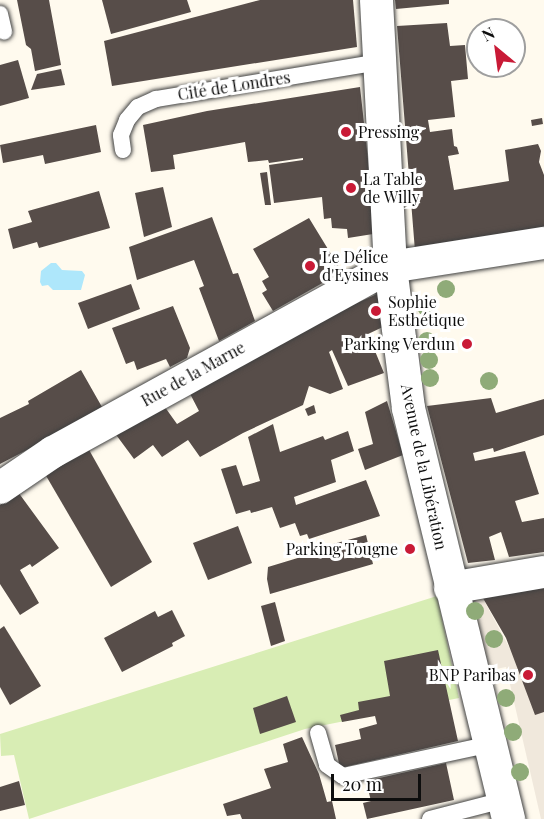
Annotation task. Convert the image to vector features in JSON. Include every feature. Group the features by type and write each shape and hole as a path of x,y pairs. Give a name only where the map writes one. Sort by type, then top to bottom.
{"street":[{"name":"Avenue de la Libération","path":"376,0 390,267 408,408 450,588 506,810"},
{"name":"Rue de la Marne","path":"0,488 63,446 390,267 544,243"},
{"path":"450,588 544,572"}],"lane":[{"path":"0,14 4,32"},
{"name":"Cité de Londres","path":"123,150 122,135 127,120 138,106 156,99 380,62"},
{"path":"318,734 327,765 342,776 491,744"},
{"path":"430,819 506,810"}],"green space":[{"path":"437,596 459,698 305,729 29,819 14,755 1,756 0,734"}],"shaded area":[{"path":"480,593 544,712 544,819 541,819 506,667 486,671 469,595"}],"water":[{"path":"51,263 56,263 62,270 82,271 85,275 81,290 53,290 48,285 42,286 41,271"}],"building":[{"path":"17,0 49,0 61,65 35,71 31,49 26,45"},
{"path":"102,0 187,0 191,12 111,34"},
{"path":"260,0 353,0 357,47 112,86 104,41"},
{"path":"395,0 449,0 449,4 396,9"},
{"path":"447,23 450,46 465,45 466,78 468,79 451,81 455,117 428,120 430,132 452,129 454,146 457,147 459,154 448,156 454,190 509,181 505,150 538,144 541,151 539,162 544,175 544,228 415,251 397,26"},
{"path":"18,60 29,98 0,106 0,65"},
{"path":"61,69 65,85 31,90 37,74"},
{"path":"360,87 376,231 373,234 348,238 347,229 332,228 331,218 324,219 322,197 274,203 269,165 303,160 303,158 269,163 268,160 248,162 245,142 173,155 175,169 151,172 143,125 207,111"},
{"path":"542,118 543,124 532,126 531,120"},
{"path":"96,125 101,152 45,164 43,155 3,163 0,145"},
{"path":"267,172 271,205 265,205 260,173"},
{"path":"163,187 172,227 144,237 135,193"},
{"path":"99,191 110,228 39,248 37,242 13,249 8,229 32,222 28,211"},
{"path":"212,217 233,274 238,273 255,321 219,341 199,288 204,286 194,260 137,280 129,247"},
{"path":"309,218 342,272 273,311 262,293 267,290 262,281 269,277 253,249"},
{"path":"131,284 140,309 88,329 78,303"},
{"path":"377,294 385,326 368,334 384,373 348,386 332,350 329,352 343,389 330,394 309,386 303,405 243,433 200,457 188,440 162,457 153,445 134,459 114,432 162,403 177,424 199,411 187,388 248,352"},
{"path":"173,306 190,348 187,358 170,367 166,359 137,370 134,361 126,364 112,328"},
{"path":"81,370 102,407 0,464 0,418 29,404 28,401"},
{"path":"491,398 496,413 544,399 544,435 494,452 493,448 473,453 475,461 525,451 539,494 515,501 522,522 544,518 544,552 509,557 501,532 489,537 495,560 468,563 427,406"},
{"path":"387,401 403,455 365,470 358,449 373,444 365,412"},
{"path":"314,405 316,413 308,416 305,409"},
{"path":"273,424 280,452 323,436 325,440 348,431 354,451 331,460 336,482 294,497 296,505 366,480 380,516 309,539 307,534 300,536 295,523 280,528 272,507 251,513 250,510 236,514 221,469 236,465 243,486 260,481 248,437"},
{"path":"88,448 152,562 111,587 45,474"},
{"path":"18,492 59,548 32,567 30,564 20,570 39,603 20,615 0,584 0,505"},
{"path":"238,526 252,563 208,580 193,543"},
{"path":"366,535 373,564 270,594 267,579 268,567 301,557 300,553"},
{"path":"544,582 544,712 535,715 506,638 480,593"},
{"path":"275,602 285,641 271,646 261,606"},
{"path":"172,610 185,636 172,643 173,646 122,672 104,638 155,611 158,617"},
{"path":"4,626 41,686 10,705 0,687 0,629"},
{"path":"438,650 458,741 340,768 335,745 361,739 359,729 377,724 375,716 342,722 340,715 359,710 358,702 390,696 384,661"},
{"path":"287,696 296,722 260,734 253,708"},
{"path":"302,737 319,774 327,802 332,801 336,819 242,819 240,814 227,816 223,804 271,788 264,769 288,762 283,744"},
{"path":"446,763 454,800 367,819 363,803 371,801 366,781"},
{"path":"19,781 25,805 0,811 0,787"}],"place":[{"name":"Pressing","path":"346,132"},
{"name":"La Table de Willy","path":"351,188"},
{"name":"Le Délice d'Eysines","path":"310,266"},
{"name":"Sophie Esthétique","path":"376,311"},
{"name":"Parking Verdun","path":"467,344"},
{"name":"Parking Tougne","path":"410,549"},
{"name":"BNP Paribas","path":"528,675"}]}
